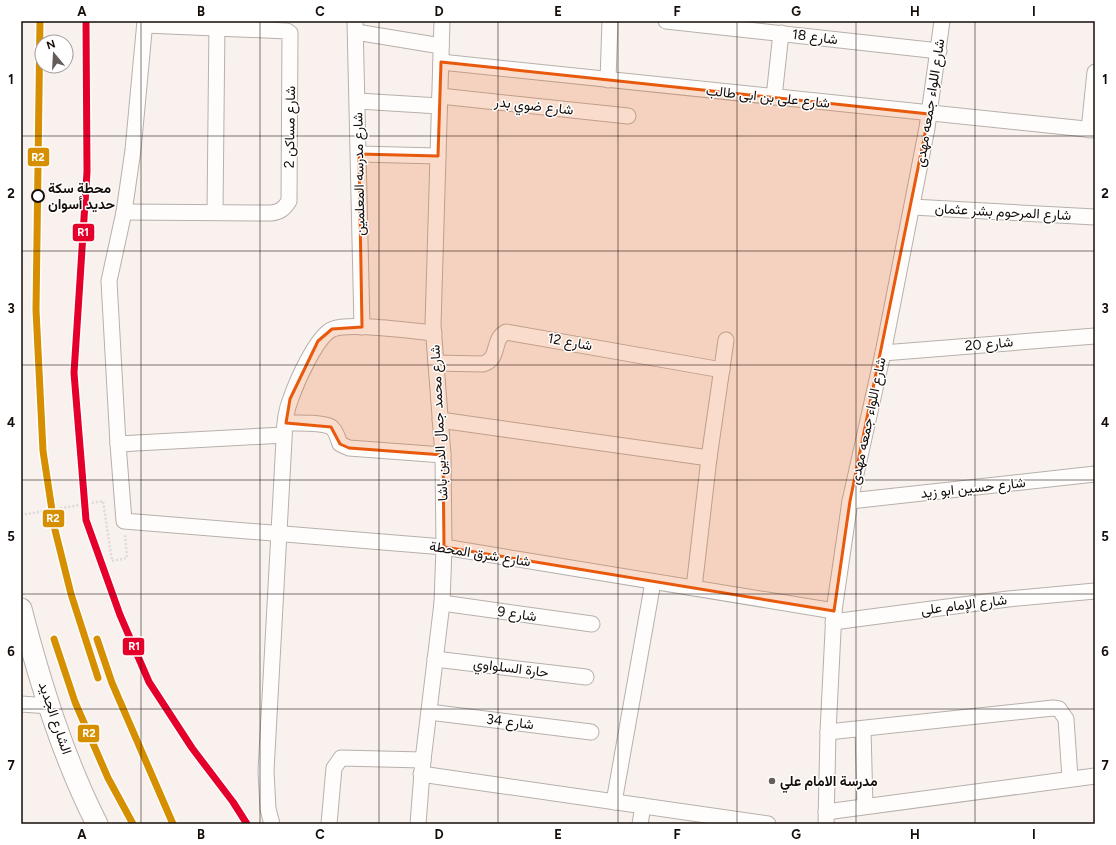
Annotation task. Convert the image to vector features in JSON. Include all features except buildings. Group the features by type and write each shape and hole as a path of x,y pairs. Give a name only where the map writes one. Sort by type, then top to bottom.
{"street":[{"name":"شارع محمد جمال الدين باشا","path":"418,824 422,767 442,603 444,547 443,455 434,333 442,21"},
{"path":"608,80 610,21"},
{"name":"شارع 18","path":"666,21 939,51"},
{"name":"شارع اللواء جمعه مهدى","path":"826,818 828,732 834,616 850,501 912,207 929,114 942,21"},
{"path":"124,521 109,295 111,269 124,212 133,150 145,23 269,26"},
{"path":"124,212 216,212 217,24"},
{"name":"شارع مساكن 2","path":"216,212 278,212 285,208 289,201 291,36 287,31 269,26"},
{"path":"356,27 441,46"},
{"name":"شارع مدرسه المعلمين","path":"356,27 362,327"},
{"path":"774,97 782,33"},
{"name":"شارع على بن ابى طالب","path":"441,62 1092,130"},
{"path":"1092,130 1095,72"},
{"name":"شارع ضوي بدر","path":"358,101 439,101 628,116"},
{"path":"359,154 438,156"},
{"name":"شارع المرحوم بشر عثمان","path":"912,207 1095,217"},
{"path":"272,824 268,809 266,771 285,429 290,399 318,341 332,329 340,327 362,327 434,333"},
{"name":"شارع 12","path":"436,363 483,364 488,362 495,355 496,342 501,335 506,332 513,332 722,370"},
{"name":"شارع 20","path":"882,353 1095,336"},
{"path":"694,588 709,458 726,340"},
{"path":"440,420 709,458"},
{"path":"118,444 322,425 331,427 335,431 340,444 349,448 443,455"},
{"name":"شارع حسين ابو زيد","path":"850,501 1095,474"},
{"name":"شارع شرق المحطة","path":"124,521 444,547 694,588 834,616"},
{"path":"614,802 653,582"},
{"name":"شارع الإمام على","path":"834,616 1095,591"},
{"name":"شارع 9","path":"442,603 592,624"},
{"name":"الشارع الجديد","path":"21,609 50,706 69,760 97,824"},
{"name":"حارة السلواوي","path":"435,659 586,677"},
{"path":"21,704 50,706"},
{"path":"828,732 1045,709 1059,710 1066,719 1070,778"},
{"name":"شارع 34","path":"429,712 591,732"},
{"path":"863,728 865,806"},
{"path":"329,824 334,768 341,758 422,767 614,802 768,824"},
{"path":"826,818 865,806 1070,778 1095,776"},
{"path":"640,824 643,806"}],"path":[{"path":"21,515 103,501 112,561 127,558 124,521"}],"highlighted area":[{"path":"441,62 929,114 850,501 834,611 444,547 443,455 349,448 340,444 331,427 286,423 290,399 318,341 332,329 362,327 359,154 438,156"}],"transit line":[{"name":"R2","path":"40,21 36,310 43,451 55,530 71,594 98,678"},
{"name":"R1","path":"86,21 87,172 74,373 86,520 120,615 149,682 192,748 233,802 247,824"},
{"name":"R2","path":"54,639 75,702 108,778 133,824"},
{"name":"R2","path":"97,639 112,683 173,824"}],"place":[{"name":"محطة سكة حديد أسوان","path":"38,196"},
{"name":"مدرسة الامام علي","path":"772,781"}]}
